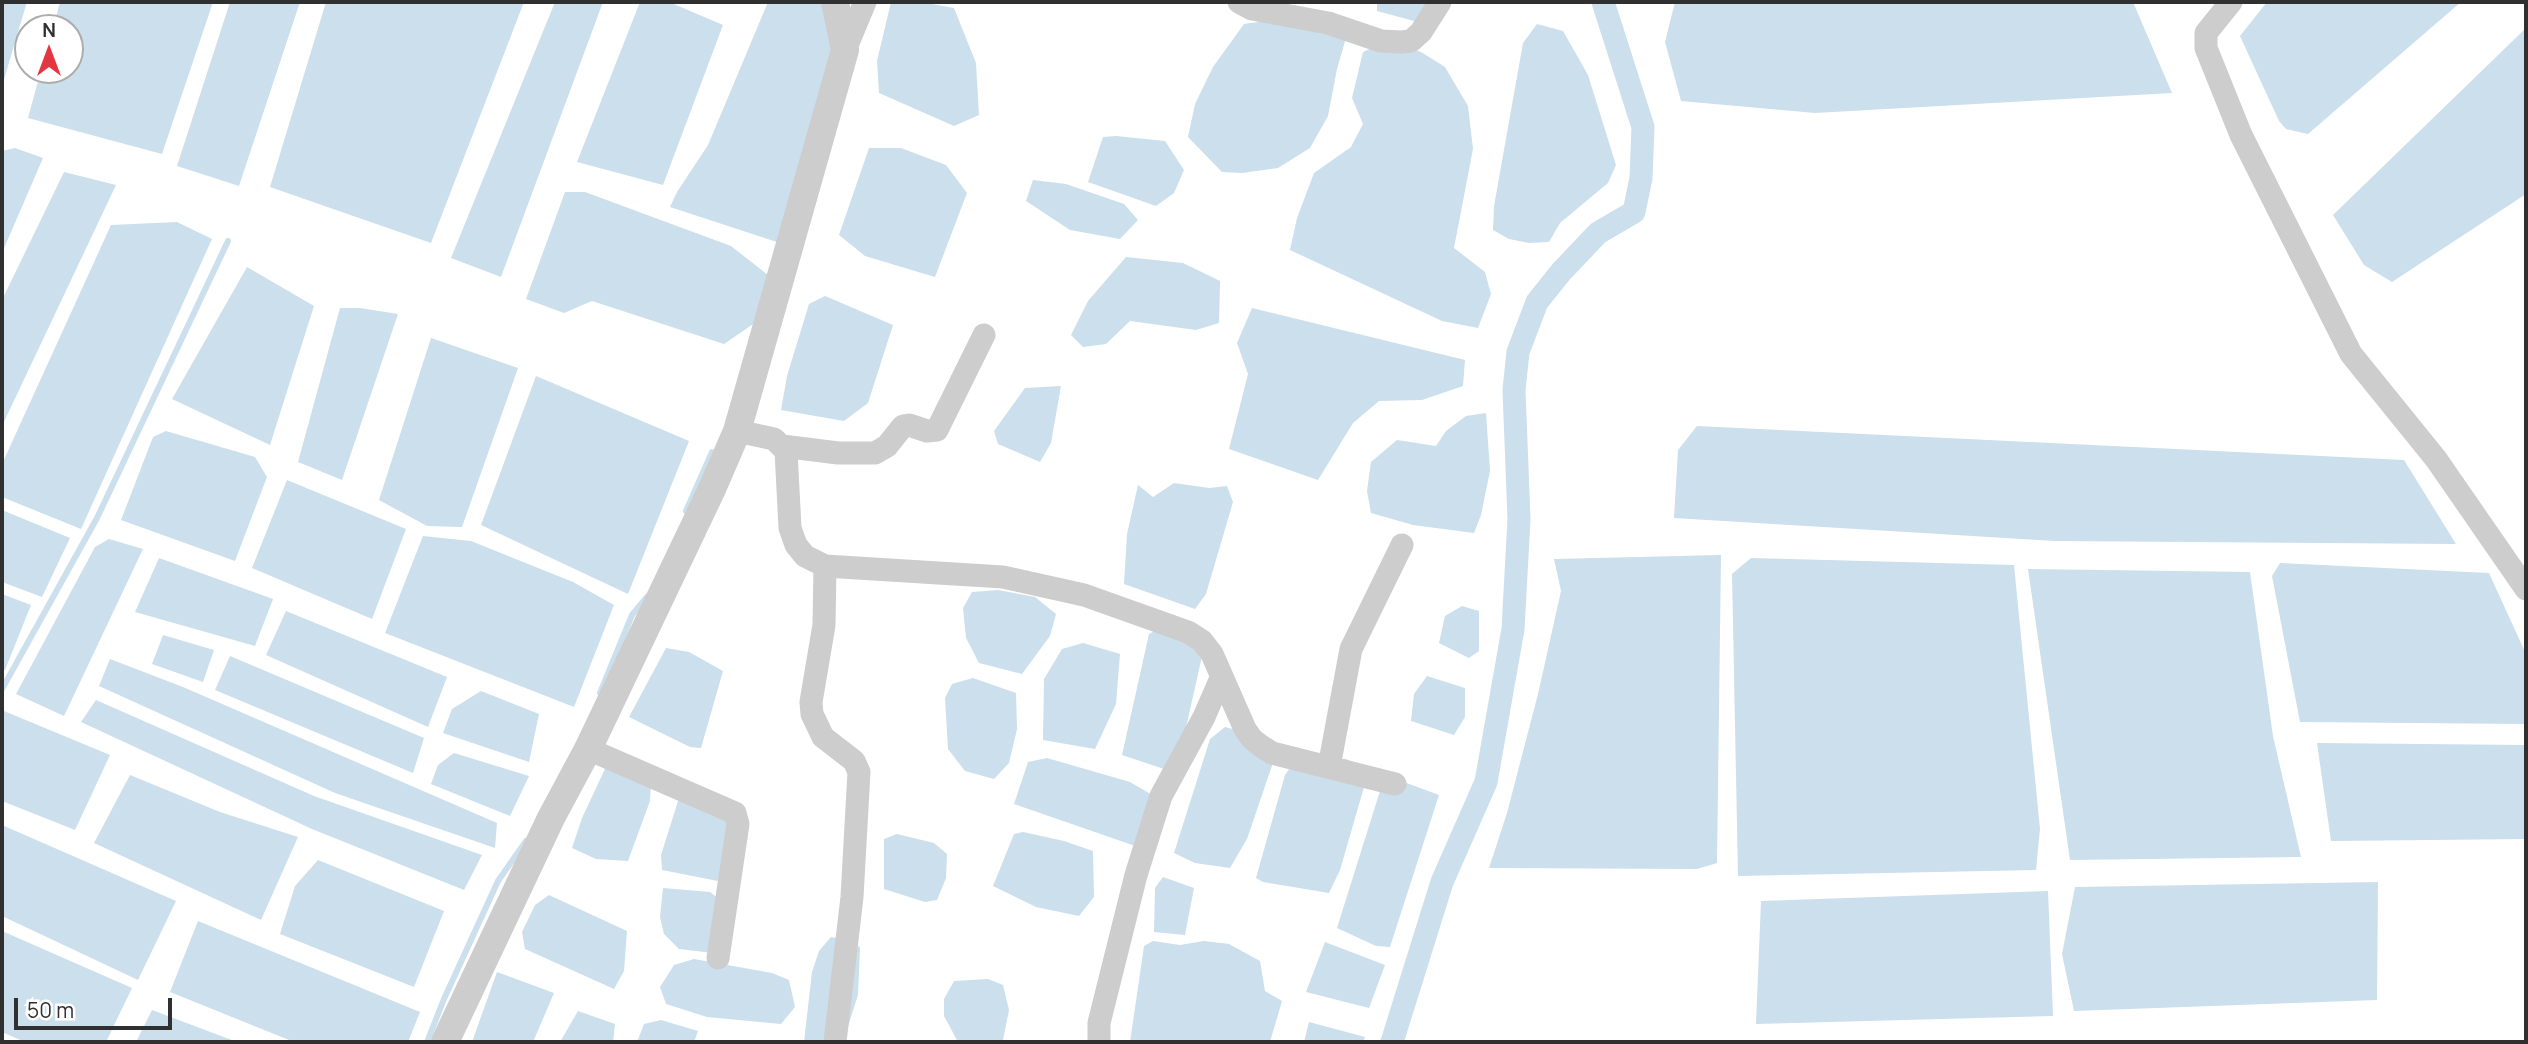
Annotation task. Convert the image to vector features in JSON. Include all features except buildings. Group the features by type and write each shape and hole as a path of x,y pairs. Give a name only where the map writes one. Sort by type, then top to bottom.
{"street":[{"path":"835,2 845,50"},
{"path":"445,1042 551,818 588,749 737,431 845,50 865,2"},
{"path":"1239,2 1252,9 1328,23 1381,41 1401,42 1411,41 1421,32 1440,2"},
{"path":"2231,2 2206,33 2206,48 2241,135 2351,355 2436,459 2526,589"},
{"path":"782,446 838,453 875,453 887,446 903,426 909,425 927,431 937,430 984,335"},
{"path":"737,431 774,439 782,446 787,459 790,528 796,545 804,556 825,566 1003,578 1084,595 1188,632 1202,641 1212,654 1252,739 1272,752 1395,784"},
{"path":"1329,767 1350,649 1402,545"},
{"path":"825,566 824,625 811,702 812,714 823,737 853,761 859,772 852,897 835,1042"},
{"path":"1100,1042 1099,1023 1102,1010 1136,875 1161,796 1204,717 1221,678"},
{"path":"588,749 735,813 738,824 718,958"}],"water":[{"path":"2,2 27,2 23,14 14,14 14,46 2,86"},
{"path":"60,2 213,2 162,154 28,118 37,84 84,84 84,14 57,14"},
{"path":"230,2 300,2 239,186 177,166"},
{"path":"326,2 524,2 431,243 270,187"},
{"path":"555,2 603,2 501,277 451,258"},
{"path":"640,2 669,2 723,25 663,185 577,162"},
{"path":"768,2 822,2 835,58 786,245 670,207 708,145"},
{"path":"891,2 921,2 954,8 976,63 979,115 954,126 879,93 877,61"},
{"path":"1377,2 1445,2 1429,25 1377,11"},
{"path":"1675,2 2133,2 2172,93 1815,113 1681,101 1665,42"},
{"path":"2267,2 2461,2 2308,134 2286,129 2279,121 2240,36"},
{"path":"1286,18 1346,38 1328,116 1310,148 1278,168 1242,173 1222,172 1188,137 1195,104 1213,67 1244,24"},
{"path":"1537,24 1563,31 1588,75 1616,165 1608,183 1560,223 1549,242 1529,243 1509,239 1493,230 1494,206 1523,43"},
{"path":"2526,28 2526,194 2392,282 2364,265 2333,215"},
{"path":"1378,45 1403,46 1421,52 1445,67 1468,106 1473,149 1454,248 1485,272 1491,294 1478,328 1442,321 1290,250 1297,218 1314,173 1351,147 1363,124 1352,98 1363,52"},
{"path":"1103,137 1165,141 1184,170 1174,193 1156,206 1088,182"},
{"path":"15,148 43,158 2,253 2,151"},
{"path":"869,148 901,148 946,165 967,193 935,277 865,256 839,235"},
{"path":"64,172 116,185 2,426 2,300"},
{"path":"1033,180 1066,184 1124,204 1138,220 1120,239 1070,230 1026,201"},
{"path":"565,192 585,192 731,246 768,275 762,318 724,344 592,301 564,313 526,299"},
{"path":"177,222 212,239 81,529 2,497 2,464 111,225"},
{"path":"1126,257 1183,263 1220,281 1219,323 1196,330 1130,321 1106,344 1083,347 1071,335 1088,301"},
{"path":"247,267 314,306 270,445 172,399"},
{"path":"825,296 893,325 868,403 844,421 781,410 787,376 809,304"},
{"path":"340,308 398,314 342,480 298,462"},
{"path":"1252,308 1465,360 1463,386 1422,400 1379,401 1353,423 1318,480 1229,449 1248,374 1237,343"},
{"path":"431,338 518,368 462,527 427,526 379,500"},
{"path":"536,376 689,441 628,594 481,525"},
{"path":"1061,386 1051,443 1040,462 998,444 994,431 1025,388"},
{"path":"1486,413 1490,471 1481,515 1474,533 1413,525 1371,513 1367,491 1371,462 1397,440 1436,446 1446,431 1466,416"},
{"path":"1697,426 2404,460 2456,544 2055,541 1674,518 1678,450"},
{"path":"166,431 255,457 267,477 235,561 121,520 153,437"},
{"path":"287,480 406,529 372,619 252,568"},
{"path":"1174,483 1209,488 1227,486 1233,502 1206,594 1195,609 1124,584 1127,534 1138,485 1153,497"},
{"path":"2,510 70,538 42,597 2,582"},
{"path":"423,536 471,541 573,582 614,605 574,707 385,633"},
{"path":"109,539 143,549 64,716 16,694 95,547"},
{"path":"1721,555 1717,863 1697,869 1489,868 1507,813 1538,694 1561,591 1554,559"},
{"path":"159,558 273,599 255,646 135,612"},
{"path":"1751,558 2014,565 2040,829 2036,870 1738,876 1732,574"},
{"path":"2280,563 2489,573 2526,654 2526,724 2300,722 2272,576"},
{"path":"2028,569 2250,572 2273,736 2301,857 2070,860"},
{"path":"998,590 1035,597 1056,614 1050,636 1022,674 979,663 966,638 963,608 972,592"},
{"path":"2,594 31,605 5,670 2,669"},
{"path":"1462,606 1479,611 1479,651 1469,658 1439,643 1445,616"},
{"path":"286,611 447,677 428,727 266,655"},
{"path":"1163,626 1203,652 1185,732 1164,769 1122,755 1149,634"},
{"path":"163,635 214,650 203,682 152,664"},
{"path":"1083,643 1120,654 1116,704 1095,749 1043,740 1044,679 1062,649"},
{"path":"666,648 689,652 723,671 701,748 690,747 629,717"},
{"path":"230,656 424,738 413,773 215,690"},
{"path":"110,659 183,687 497,823 495,848 335,793 99,686"},
{"path":"1427,676 1465,688 1465,717 1454,735 1411,721 1414,694"},
{"path":"973,678 1016,693 1017,729 1009,763 994,779 965,771 948,749 945,698 952,684"},
{"path":"481,691 539,714 529,762 443,733 452,709"},
{"path":"96,700 314,796 482,855 464,890 312,829 81,722"},
{"path":"4,711 110,755 75,830 2,801"},
{"path":"1225,727 1256,735 1276,754 1247,839 1230,868 1195,863 1174,853 1210,739"},
{"path":"2317,743 2526,745 2526,839 2331,841"},
{"path":"454,753 529,776 510,816 431,784 438,765"},
{"path":"1047,758 1130,782 1154,796 1141,848 1014,804 1028,762"},
{"path":"1297,758 1325,761 1346,759 1369,770 1340,870 1329,893 1263,882 1256,878 1285,775"},
{"path":"605,769 627,769 651,784 650,801 628,861 596,859 572,848 582,818"},
{"path":"130,775 220,812 298,837 261,920 94,843"},
{"path":"1385,775 1439,795 1390,947 1376,946 1337,928"},
{"path":"679,798 743,819 718,881 662,870 661,855"},
{"path":"2,825 176,901 138,980 2,916"},
{"path":"1023,832 1093,851 1094,897 1079,916 1036,907 993,886 1014,834"},
{"path":"897,834 934,843 947,854 946,878 937,900 925,902 884,889 884,839"},
{"path":"318,860 444,911 414,987 280,934 295,886"},
{"path":"1163,877 1194,888 1185,935 1154,932 1155,888"},
{"path":"2378,882 2377,1000 2074,1011 2062,954 2075,887"},
{"path":"663,888 710,892 729,907 713,953 679,949 664,934 660,917"},
{"path":"2048,891 2053,1016 1756,1024 1761,901"},
{"path":"549,895 627,931 624,971 614,989 525,949 522,932 535,905"},
{"path":"198,921 420,1012 408,1042 294,1042 170,992"},
{"path":"2,931 132,988 106,1042 25,1042 2,1032"},
{"path":"831,937 854,941 860,948 858,995 843,1042 804,1042 812,972 819,951"},
{"path":"1153,941 1180,945 1204,941 1229,944 1260,961 1265,991 1282,1001 1270,1042 1130,1042 1144,946"},
{"path":"1325,942 1385,965 1369,1008 1306,992"},
{"path":"694,959 772,973 789,980 795,1007 781,1024 707,1017 666,1004 660,987 674,965"},
{"path":"497,972 554,993 533,1042 472,1042"},
{"path":"988,979 1003,985 1009,1010 1003,1040 958,1042 944,1016 944,999 954,981"},
{"path":"152,1010 237,1042 136,1042"},
{"path":"578,1011 615,1024 613,1042 560,1042"},
{"path":"661,1020 698,1031 694,1042 637,1042 644,1024"},
{"path":"1309,1022 1365,1037 1363,1042 1304,1042"}],"waterway":[{"path":"1392,1042 1442,882 1486,782 1513,629 1519,519 1514,390 1518,352 1537,302 1561,272 1598,233 1634,212 1641,178 1643,127 1603,2"},
{"path":"2,689 97,518 228,241"},
{"path":"686,511 712,452"},
{"path":"600,693 632,615 647,597"},
{"path":"427,1042 498,881 526,841"}]}
